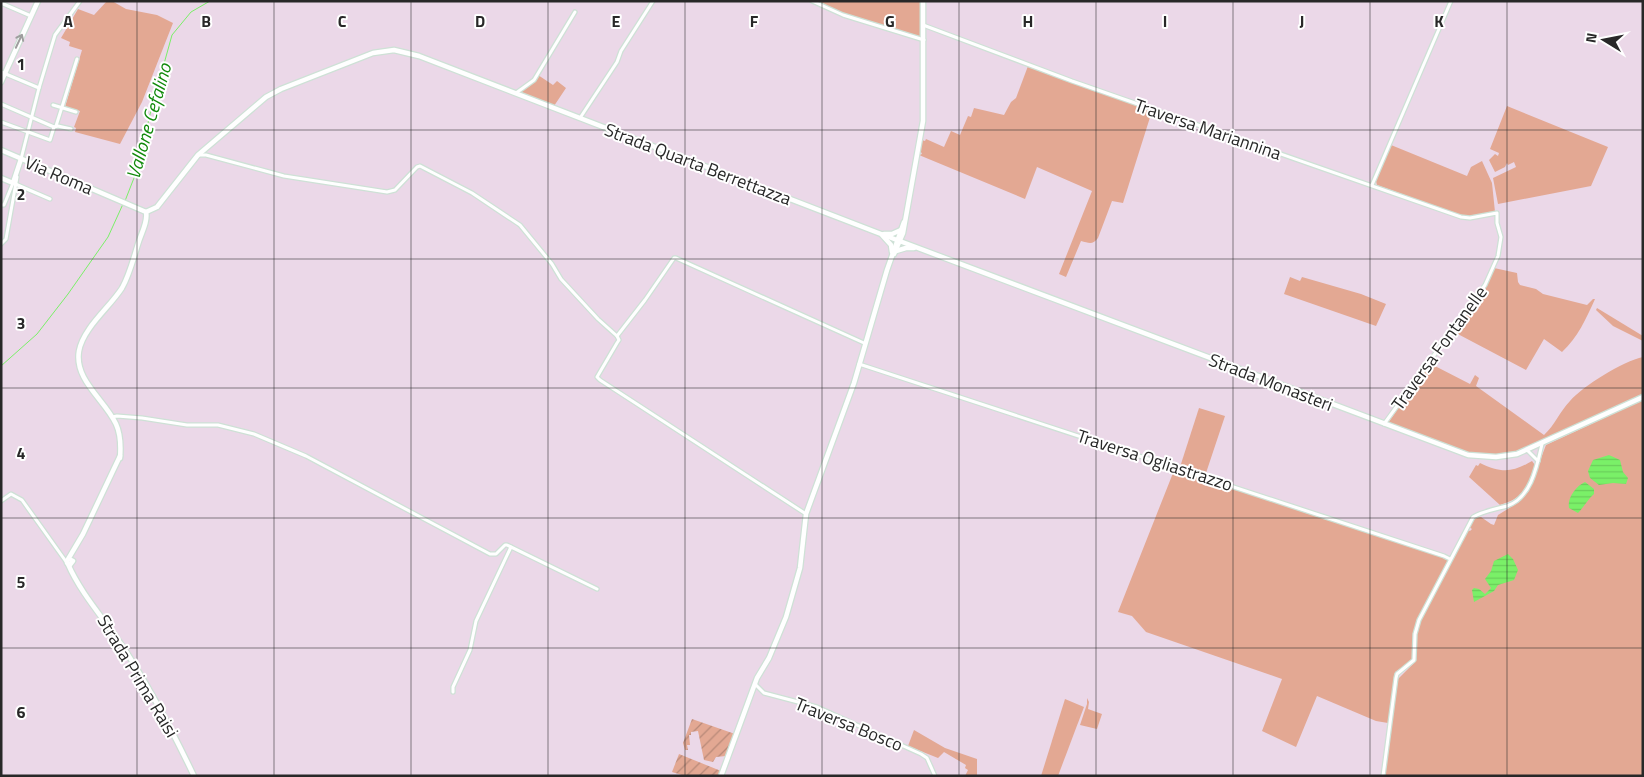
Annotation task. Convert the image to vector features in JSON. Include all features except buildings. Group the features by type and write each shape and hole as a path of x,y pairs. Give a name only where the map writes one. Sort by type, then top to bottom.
{"main road":[{"path":"1,82 3,73 38,1"},
{"path":"722,776 755,684 769,658 786,617 797,580 806,514 854,383 864,343 902,231 923,121 923,1"},
{"name":"Strada Quarta Berrettazza","path":"146,212 157,207 198,154 266,97 360,57 394,50 419,56 899,241"},
{"name":"Via Roma","path":"1,150 146,212"},
{"path":"1,178 14,184 21,159"},
{"path":"69,561 122,451 120,428 81,371 79,352 81,343 122,287 145,225 146,212"},
{"path":"881,234 892,234 902,231"},
{"path":"902,231 908,241 920,248"},
{"path":"881,234 894,252"},
{"name":"Strada Monasteri","path":"899,241 1459,452 1478,457 1504,457 1528,450 1643,398"},
{"path":"894,252 906,248 920,248"},
{"name":"Strada Prima Raisi","path":"69,561 77,580 124,649 175,737 194,776"}],"street":[{"path":"21,159 55,35 80,1"},
{"path":"580,119 617,62 621,51 652,1"},
{"path":"812,1 843,15 924,40"},
{"path":"1372,185 1451,1"},
{"path":"1,3 31,16"},
{"path":"516,94 534,80 574,12"},
{"name":"Traversa Mariannina","path":"924,25 1201,128 1461,217 1470,218 1497,213"},
{"path":"1,122 50,140 77,59"},
{"path":"3,73 39,88"},
{"path":"1,104 31,119 55,127 71,129"},
{"path":"53,105 76,112"},
{"path":"198,154 284,176 387,192 395,190 417,167 424,167 472,193 520,225 549,260 561,278 598,319 617,336 618,343 597,377 600,380 806,514"},
{"path":"14,184 50,199"},
{"path":"11,206 2,204 14,184"},
{"path":"1,244 6,239 14,184"},
{"name":"Traversa Fontanelle","path":"1384,424 1485,285 1498,256 1501,237 1497,223 1497,213"},
{"path":"617,336 674,258 676,258 864,343"},
{"name":"Traversa Ogliastrazzo","path":"859,364 1450,559"},
{"path":"113,417 142,418 187,425 218,425 254,434 306,456 490,554 496,554 504,546 511,547 597,589"},
{"path":"1384,776 1396,678 1397,674 1414,660 1415,634 1419,620 1473,517 1509,505 1522,496 1530,485 1542,444"},
{"path":"1528,450 1538,462"},
{"path":"1,501 11,494 22,500 69,561"},
{"path":"453,692 453,687 471,647 476,621 511,547"},
{"name":"Traversa Bosco","path":"755,684 764,693 817,707 921,754 926,758 935,776"}],"shaded area":[{"path":"107,1 112,1 126,9 157,15 173,23 142,102 120,144 75,132 76,128 74,127 80,111 65,107 82,50 69,46 70,42 61,38 78,9 94,15"},
{"path":"815,1 922,1 922,35 919,38 846,14"},
{"path":"1028,66 1152,111 1123,203 1112,201 1098,238 1094,242 1081,241 1066,277 1059,274 1092,191 1037,167 1025,199 919,155 922,154 920,150 922,140 925,141 926,139 944,147 951,131 960,135 968,116 971,117 974,108 1004,115 1011,102 1016,98"},
{"path":"538,75 553,85 557,81 566,88 554,106 520,93 521,90 532,84"},
{"path":"1507,106 1608,147 1591,186 1498,204 1493,178 1516,167 1514,162 1508,165 1507,163 1505,167 1495,172 1489,160 1495,154 1498,156 1499,153 1490,149"},
{"path":"1391,145 1467,176 1471,167 1482,161 1492,183 1495,212 1468,217 1462,216 1377,185 1376,181"},
{"path":"1494,268 1517,273 1520,285 1536,289 1543,294 1587,305 1595,299 1577,334 1562,352 1544,339 1526,370 1454,332 1480,295"},
{"path":"1290,277 1300,281 1302,277 1361,294 1386,304 1376,326 1284,294"},
{"path":"1597,308 1643,336 1643,341 1613,326 1596,310"},
{"path":"1643,357 1643,395 1544,441 1512,453 1480,455 1465,452 1388,423 1418,380 1421,381 1423,378 1421,376 1429,364 1470,384 1475,375 1479,378 1476,386 1544,435 1566,405 1584,388 1625,363"},
{"path":"1643,400 1643,776 1385,776 1398,679 1416,661 1416,635 1421,619 1468,530 1472,529 1469,527 1474,518 1481,517 1494,525 1498,515 1519,502 1528,492 1546,445"},
{"path":"1199,408 1225,416 1205,476 1180,467"},
{"path":"1609,455 1620,460 1623,472 1628,478 1626,484 1599,485 1590,478 1588,471 1593,460"},
{"path":"1532,461 1535,465 1524,491 1515,499 1500,505 1469,477 1476,465 1478,466 1480,463 1494,469 1512,470"},
{"path":"1175,468 1448,560 1417,621 1413,634 1412,659 1395,672 1388,723 1376,721 1317,696 1296,747 1262,731 1282,679 1146,632 1132,616 1118,612"},
{"path":"1585,482 1594,489 1594,494 1578,513 1569,508 1569,500 1575,489"},
{"path":"1508,554 1513,559 1518,570 1514,580 1498,585 1494,591 1474,602 1472,590 1474,588 1479,589 1485,594 1491,588 1485,579 1491,571 1494,561"},
{"path":"1087,698 1089,702 1088,709 1102,714 1097,729 1080,725 1087,704"},
{"path":"1065,699 1084,707 1058,776 1041,776"},
{"path":"692,719 735,734 726,756 716,757 713,762 704,760 698,731 691,732 691,735 689,735 690,745 687,745 688,750 685,750 683,743"},
{"path":"914,730 945,748 977,759 977,776 965,776 968,770 965,768 966,765 944,752 938,758 908,746"},
{"path":"679,754 721,771 719,776 685,776 672,772"}],"waterway":[{"name":"Vallone Cefalino","path":"125,201 141,160 149,118 172,35 191,12 210,1"},
{"name":"Vallone Cefalino","path":"1,366 37,334 68,294 108,237 123,204"}]}
